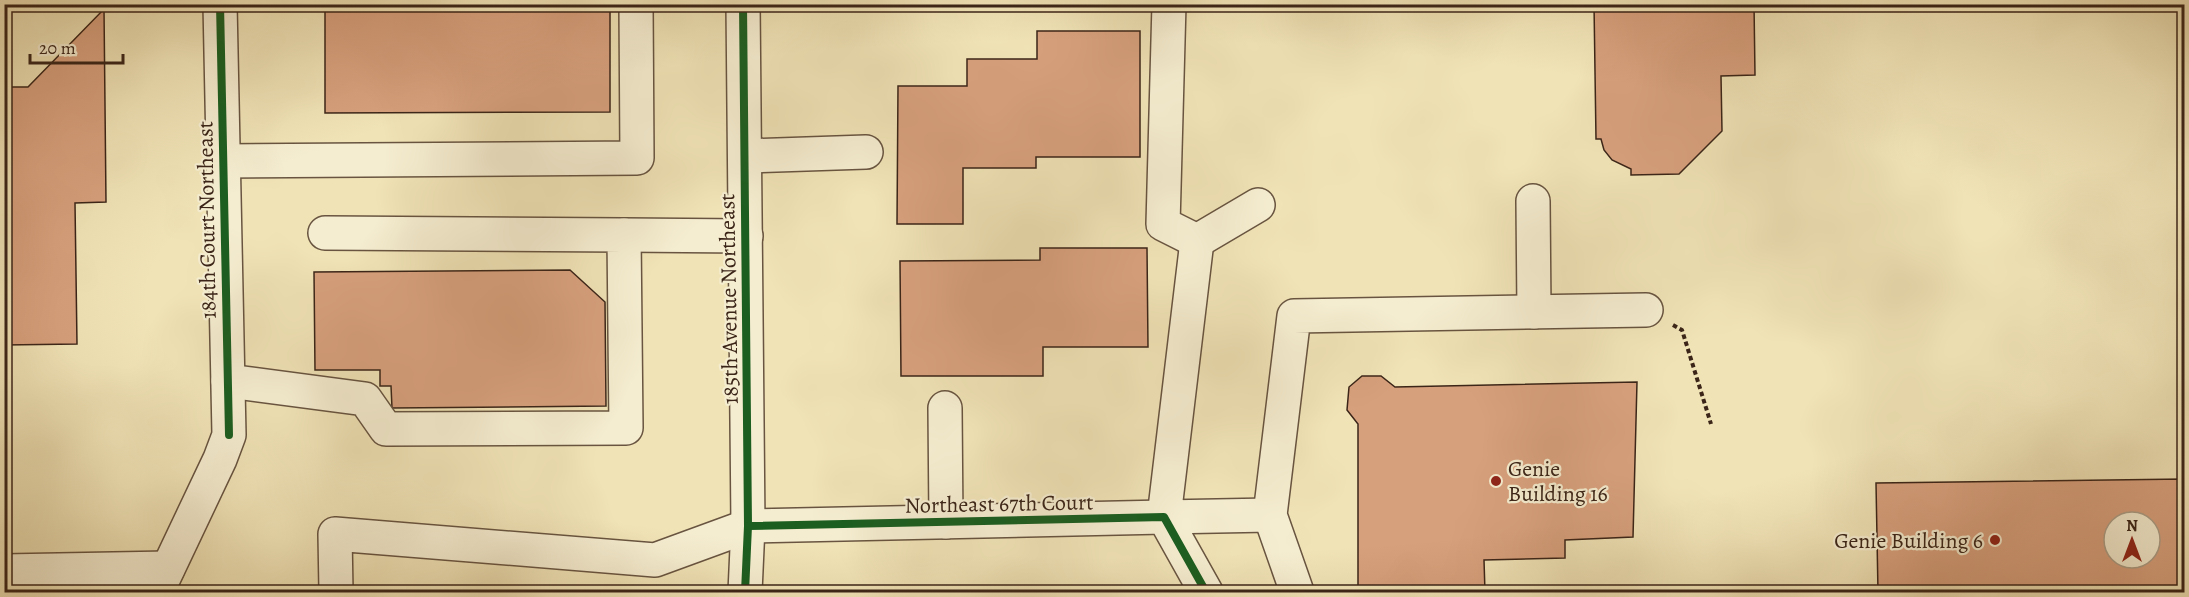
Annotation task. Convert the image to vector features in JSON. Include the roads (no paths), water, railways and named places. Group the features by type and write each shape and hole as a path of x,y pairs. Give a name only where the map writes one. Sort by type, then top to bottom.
{"street":[{"name":"184th Court Northeast","path":"163,580 229,435 220,4"},
{"path":"223,161 638,158 636,4"},
{"name":"185th Avenue Northeast","path":"742,4 748,526 745,592"},
{"path":"1168,4 1163,224 1197,241"},
{"path":"745,156 866,152"},
{"path":"1533,201 1534,312"},
{"path":"1197,241 1257,205"},
{"path":"325,233 746,236"},
{"path":"228,381 365,399 386,429 626,428 624,235"},
{"path":"1197,241 1164,517 1206,592"},
{"path":"1297,592 1270,515 1294,316 1646,310"},
{"path":"945,408 946,522"},
{"name":"Northeast 67th Court","path":"336,592 335,534 655,560 748,526 1270,515"},
{"path":"4,571 163,580"}],"place":[{"name":"Genie Building 16","path":"1496,481"},
{"name":"Genie Building 6","path":"1995,540"}]}
